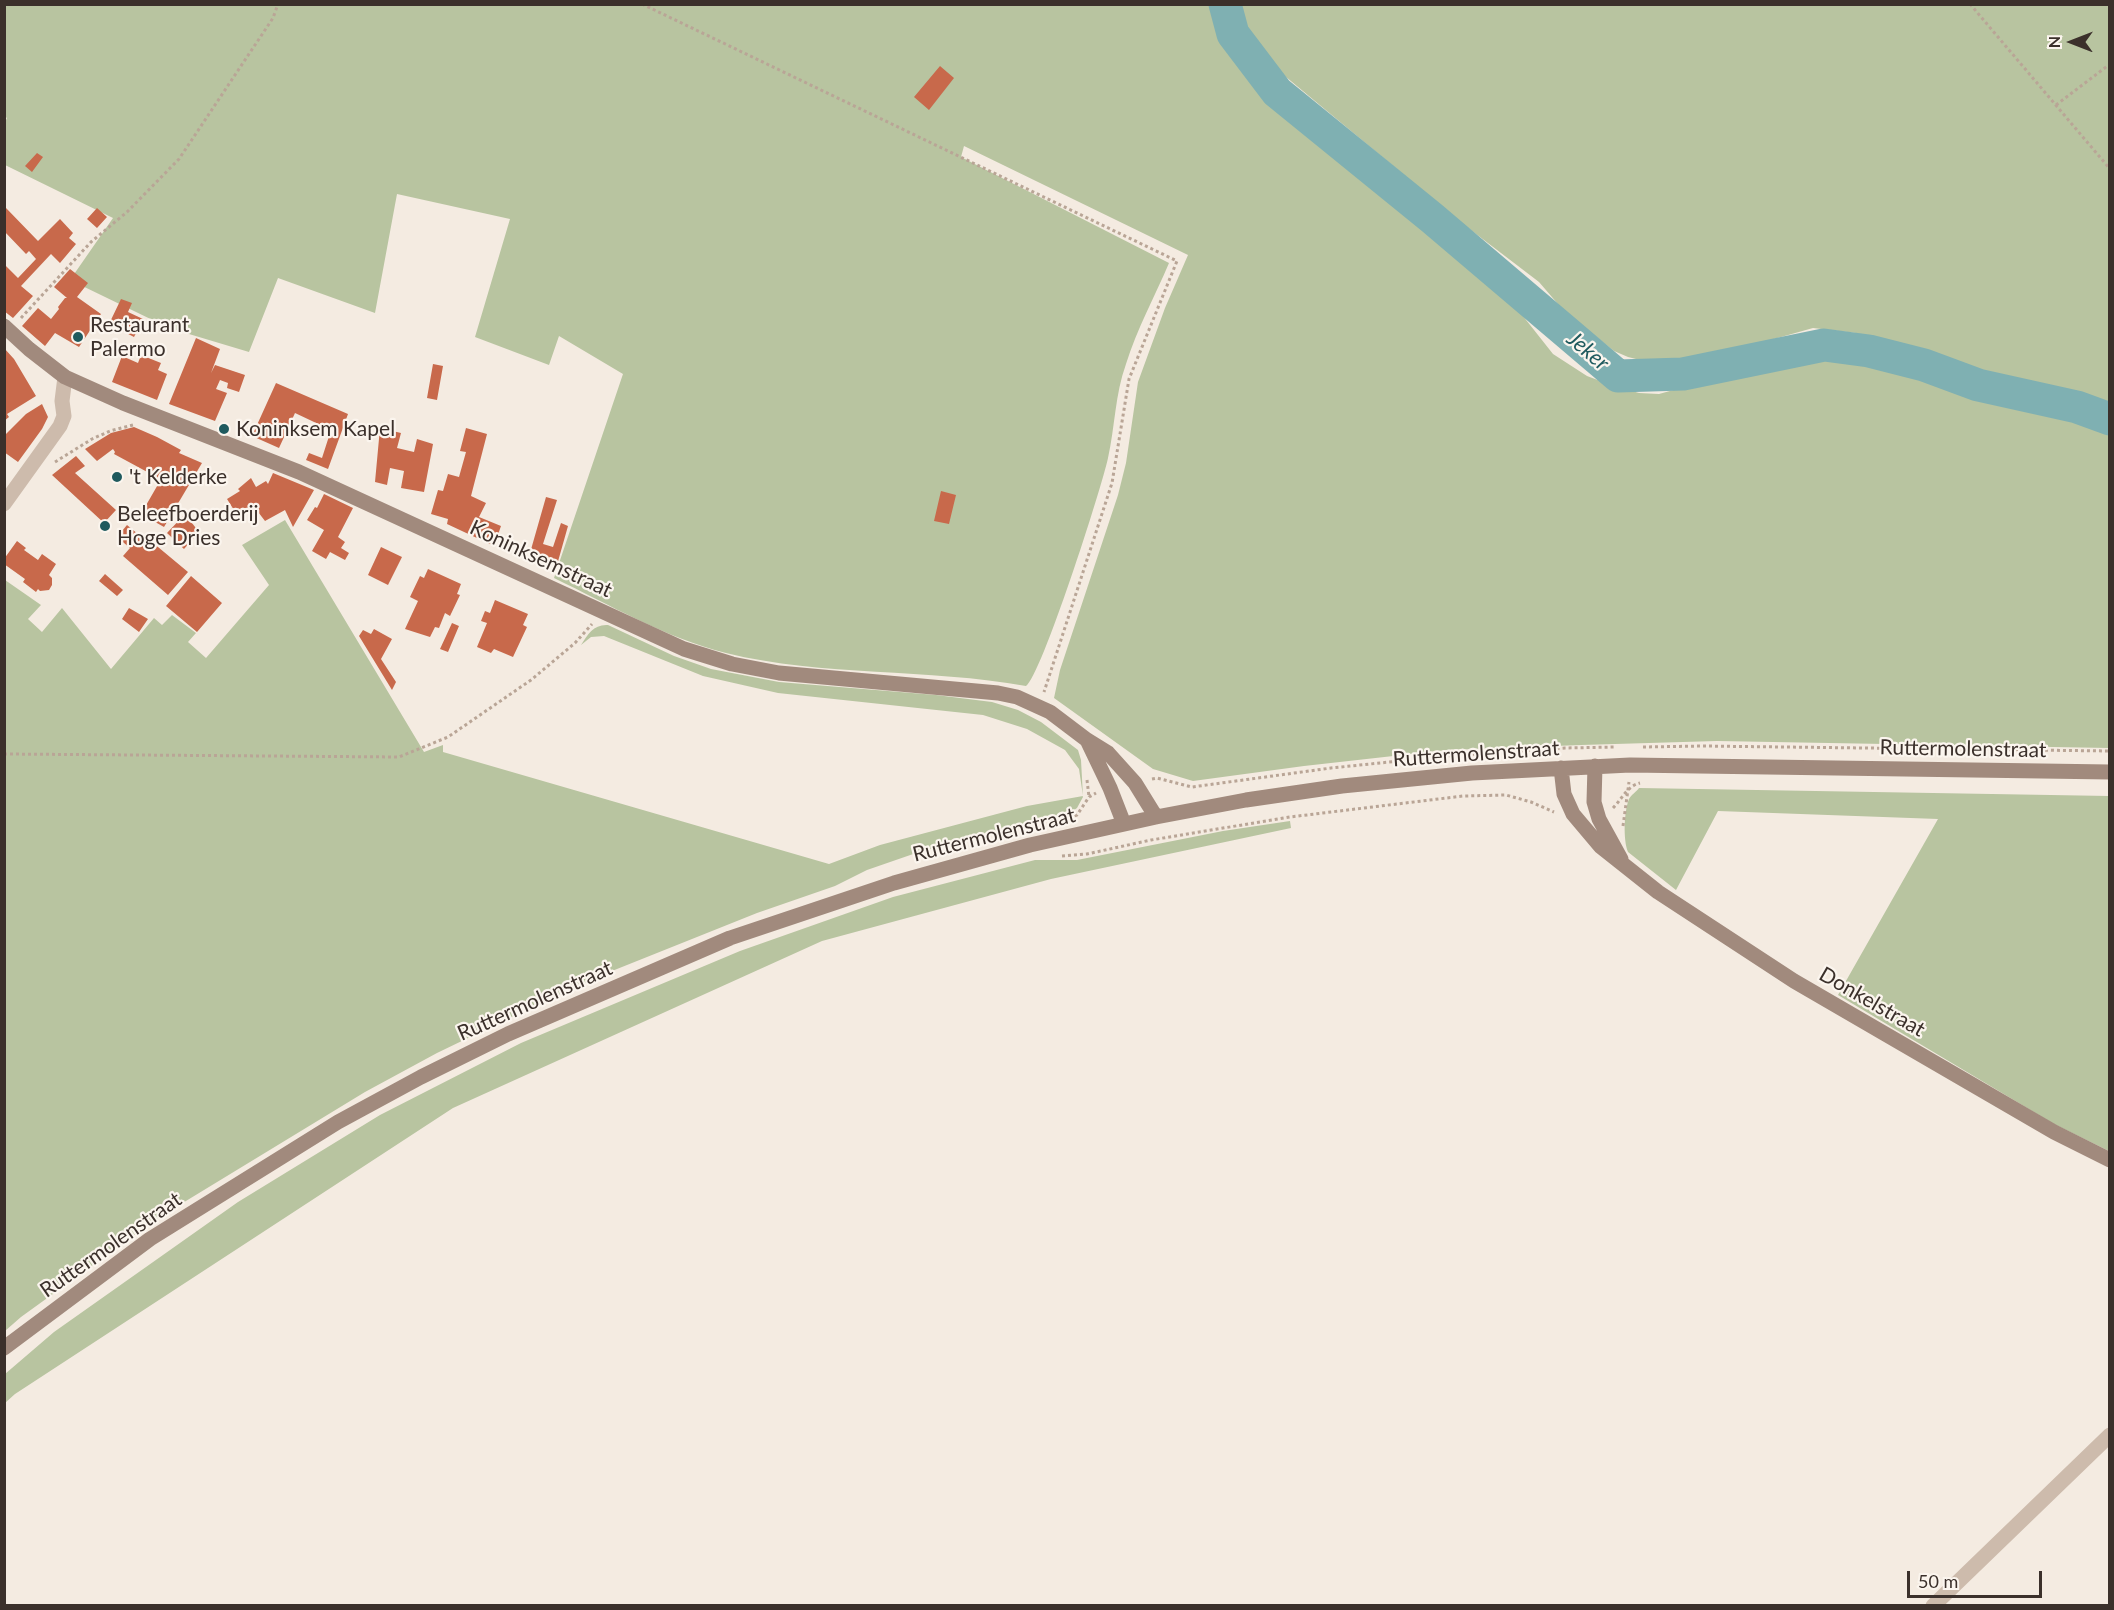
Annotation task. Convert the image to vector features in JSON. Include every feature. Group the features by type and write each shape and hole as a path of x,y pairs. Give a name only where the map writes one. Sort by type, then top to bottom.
{"main road":[{"name":"Koninksemstraat","path":"7,328 29,349 65,377 123,403 299,472 684,649 732,664 778,673 998,693 1039,706 1108,753 1134,783 1156,817"},
{"name":"Koninksemstraat","path":"1087,740 1124,824"},
{"name":"Ruttermolenstraat","path":"4,1348 150,1239 338,1122 421,1077 508,1034 730,938 894,882 1018,848 1156,817 1246,800 1342,786 1472,772 1630,765 2109,772"},
{"name":"Donkelstraat","path":"1594,766 1594,802 1599,819 1624,864"},
{"name":"Donkelstraat","path":"1561,768 1564,794 1573,814 1600,846 1658,891 1794,981 2054,1132 2109,1160"}],"street":[{"path":"4,504 60,426 64,416 62,401 65,377"},
{"path":"1934,1605 2109,1435"}],"path":[{"path":"7,328 92,242 136,204 179,159 273,18 278,4"},
{"path":"642,4 1177,261 1129,379 1113,483 1039,706"},
{"path":"1970,4 2109,169"},
{"path":"2056,105 2109,64"},
{"path":"29,469 58,461 92,439 110,431 134,425"},
{"path":"4,754 399,757 448,736 531,680 575,643 603,611"},
{"path":"1623,835 1630,765"}],"green space":[{"path":"1238,4 2109,5 2109,410 2088,400 2013,382 1938,356 1856,333 1813,328 1710,357 1656,364 1614,351 1564,311 1539,282 1463,224 1274,67 1244,31 1237,13"},
{"path":"4,5 1212,5 1216,22 1245,74 1273,107 1519,311 1553,354 1587,376 1639,393 1659,394 1782,360 1815,355 1870,362 1965,392 2109,430 2109,748 1717,741 1447,750 1193,781 1153,769 1054,698 1060,670 1118,495 1126,463 1138,382 1165,308 1188,255 964,146 961,157 1169,263 1130,351 1120,387 1103,476 1057,618 1034,675 1026,686 989,680 800,666 763,661 704,647 638,620 554,578 623,374 559,336 549,365 475,337 510,219 397,194 375,313 278,278 249,352 169,328 70,280 113,218 5,165 5,122 7,118 4,116"},
{"path":"285,520 424,752 443,745 443,752 829,864 880,845 1027,806 1083,797 1077,808 1067,815 919,852 867,870 835,886 757,913 607,973 437,1053 365,1092 158,1218 5,1331 5,580 41,605 28,619 42,632 62,608 111,669 154,618 162,625 172,615 196,633 188,642 206,658 269,585 242,545"},
{"path":"608,625 674,656 711,669 779,682 992,702 1018,710 1041,722 1078,750 1081,760 1083,795 1079,769 1065,750 1027,729 983,715 778,693 703,676 604,636 591,637 581,645 595,628"},
{"path":"1639,788 2109,796 2109,1151 2054,1124 1838,995 1938,819 1718,811 1676,890 1628,852 1626,847 1626,811 1629,799"},
{"path":"1290,821 1291,828 1051,879 822,941 453,1108 15,1394 5,1403 5,1374 54,1332 238,1202 380,1115 521,1043 740,951 893,897 1035,860 1077,860 1223,831"}],"building":[{"path":"940,66 954,78 929,110 914,97"},
{"path":"37,153 43,157 32,172 25,166"},
{"path":"6,208 38,241 60,219 73,233 69,238 76,244 60,263 51,254 21,286 33,296 13,318 4,311 4,264 18,278 36,259 29,251 26,254 4,231 4,210"},
{"path":"97,208 107,217 97,228 87,219"},
{"path":"70,269 88,283 77,297 101,314 79,347 55,333 45,346 22,326 38,308 51,319 67,298 54,287"},
{"path":"121,299 132,303 128,312 143,319 134,337 109,324"},
{"path":"196,338 220,349 211,373 215,365 245,375 239,392 227,388 228,383 220,380 216,389 227,393 215,421 169,404"},
{"path":"4,348 14,359 36,396 7,414 9,417 4,421"},
{"path":"141,355 161,363 158,370 167,374 157,400 112,382 122,356 138,363"},
{"path":"433,364 443,366 437,400 427,398"},
{"path":"276,383 348,414 328,469 306,460 309,453 322,458 331,430 295,413 279,448 252,436"},
{"path":"42,404 48,417 18,462 4,452 4,436 26,414"},
{"path":"134,427 181,450 179,453 202,463 164,527 141,514 160,481 114,454 113,449 97,461 85,449 111,433"},
{"path":"380,428 401,433 397,448 414,452 417,439 433,444 424,492 401,488 404,471 390,468 387,485 375,482"},
{"path":"466,428 487,434 471,496 486,503 479,517 501,526 494,546 447,524 448,519 431,514 438,490 443,491 448,474 459,477 466,452 460,451"},
{"path":"76,456 85,466 75,473 116,510 104,523 52,475"},
{"path":"273,473 314,490 293,527 285,510 265,521 255,508 239,518 227,499 240,491 238,489 251,478 256,487 266,481 268,484"},
{"path":"941,491 956,495 949,524 934,521"},
{"path":"324,494 353,508 338,537 345,542 341,548 349,553 345,560 330,552 326,559 312,551 324,530 307,520 315,507 317,508"},
{"path":"546,497 557,500 543,544 553,547 561,523 568,526 555,572 528,560"},
{"path":"185,514 199,532 184,549 167,533"},
{"path":"127,525 188,572 168,595 123,556 130,548 117,537"},
{"path":"17,541 26,548 24,550 38,560 42,554 56,564 49,575 52,578 52,585 49,590 40,591 38,589 36,592 23,582 25,579 4,564 4,559"},
{"path":"381,547 402,557 388,585 368,575"},
{"path":"428,569 461,584 457,594 460,595 450,616 445,613 439,628 435,627 430,637 405,629 418,601 410,597 420,576 424,578"},
{"path":"105,574 123,590 117,596 99,581"},
{"path":"191,576 222,603 197,632 166,606"},
{"path":"495,600 528,614 523,625 527,627 513,657 494,649 491,653 477,647 487,623 481,621 485,611 490,613"},
{"path":"129,608 148,619 139,632 122,619"},
{"path":"452,623 459,626 448,652 440,649"},
{"path":"374,629 392,639 381,659 396,682 392,690 359,636 363,630 371,634"}],"waterway":[{"name":"Jeker","path":"1225,4 1233,34 1277,92 1432,218 1618,376 1683,374 1824,345 1869,351 1924,365 1978,385 2077,407 2110,419"}],"place":[{"name":"Restaurant Palermo","path":"78,337"},
{"name":"Koninksem Kapel","path":"224,429"},
{"name":"'t Kelderke","path":"117,477"},
{"name":"Beleefboerderij Hoge Dries","path":"105,526"}]}
